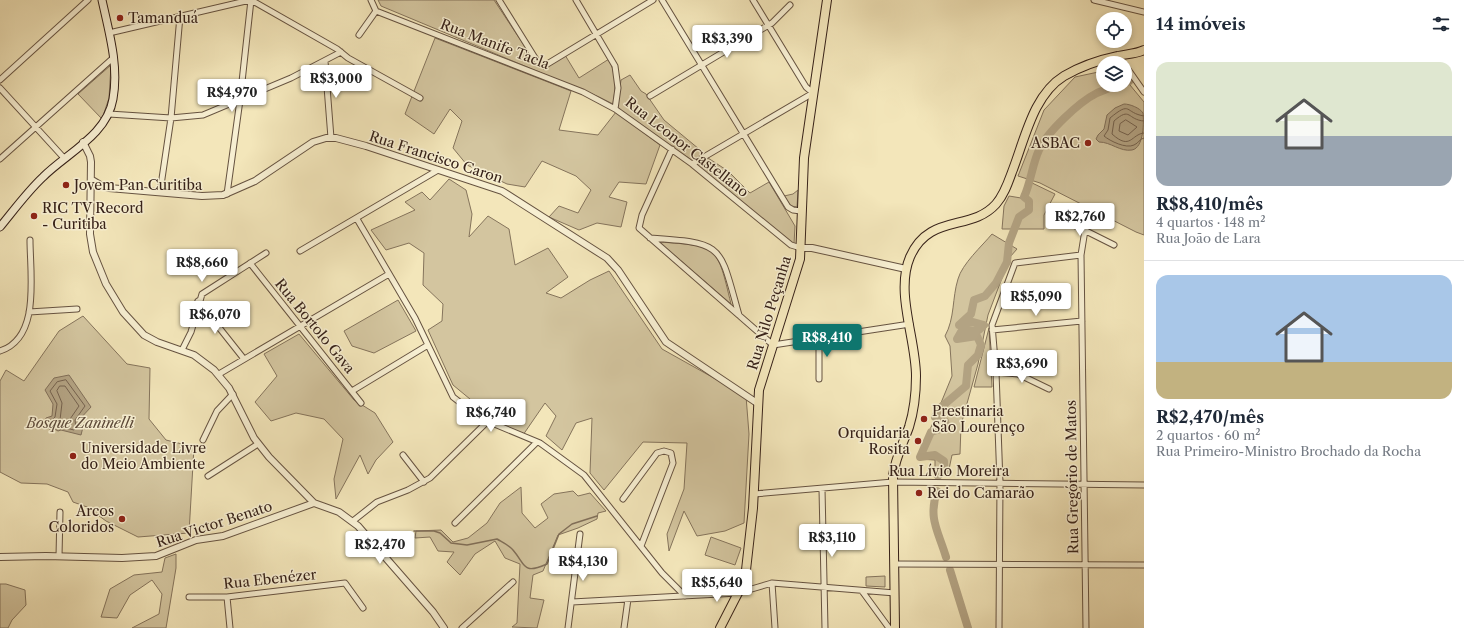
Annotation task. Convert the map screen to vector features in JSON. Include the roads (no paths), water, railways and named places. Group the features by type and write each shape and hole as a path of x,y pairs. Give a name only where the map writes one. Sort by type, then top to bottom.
{"main road":[{"path":"0,227 31,189 102,124 108,114 114,91 113,58 102,0"},
{"name":"Rua Nilo Peçanha","path":"720,628 738,593 746,570 754,494 760,385 800,262 804,158 827,0"},
{"path":"1118,56 1144,50"},
{"path":"895,628 893,482 895,461 909,427 914,399 916,368 904,288 906,269 913,251 930,232 946,225 978,217 996,204 1008,183 1039,102 1049,87 1064,76 1083,66 1096,62"}],"street":[{"path":"0,80 88,0"},
{"path":"109,33 251,0 341,52 348,58 420,98"},
{"path":"227,194 240,100 251,0"},
{"path":"359,35 376,11 371,0"},
{"path":"499,0 537,61 544,66 653,0"},
{"name":"Rua Leonor Castellano","path":"576,0 613,61 617,72 618,88 615,109 692,164 791,245 801,248"},
{"path":"662,0 788,207 801,211"},
{"path":"692,164 744,135 813,93 806,87 753,0"},
{"path":"1094,0 1144,12"},
{"path":"650,96 773,22 790,5"},
{"name":"Rua Manife Tacla","path":"376,11 575,89 615,109"},
{"path":"160,192 171,118 180,16"},
{"path":"108,114 171,118 202,115 240,100 325,61 341,52"},
{"path":"0,159 113,58"},
{"path":"325,61 331,138"},
{"path":"1132,75 1144,92"},
{"path":"0,88 64,158"},
{"name":"Rua Francisco Caron","path":"92,180 109,188 202,196 227,194 255,181 313,142 331,138 366,146 438,170 481,182 502,191 607,258 618,270 666,342 758,403"},
{"path":"83,142 90,156 92,180 91,244 96,263 106,284 123,312 139,331 151,339 199,357 219,374 233,394 258,444 314,503 339,512 353,521 428,606 444,628"},
{"path":"672,149 642,215 639,228 773,345 910,324"},
{"path":"300,251 357,219 438,170"},
{"path":"1054,215 1114,245"},
{"path":"357,219 428,345 453,397 472,413 487,422 537,442 584,475 662,573 685,596"},
{"name":"Rua Gregório de Matos","path":"1085,230 1081,254 1086,628"},
{"path":"650,238 697,242 715,250 725,265 739,315"},
{"path":"0,351 12,346 19,339 27,323 29,312 30,240"},
{"path":"801,248 812,248 906,269"},
{"path":"182,350 193,328 198,301 206,291 266,254"},
{"path":"999,628 1000,483 996,372 992,330 994,317 1015,263 1081,254"},
{"name":"Rua Bortolo Gava","path":"250,263 362,403"},
{"path":"219,374 389,274"},
{"path":"198,301 244,359"},
{"path":"29,312 77,309"},
{"path":"992,330 1082,321"},
{"path":"819,338 819,379"},
{"path":"352,391 428,345"},
{"path":"996,372 1018,374 1049,389"},
{"path":"203,440 217,411 233,394"},
{"path":"353,521 376,502 424,482 487,422"},
{"path":"455,523 537,442"},
{"path":"208,476 258,444"},
{"path":"623,499 657,453 664,451 671,453 673,463 641,546"},
{"path":"403,455 424,482"},
{"name":"Rua Lívio Moreira","path":"754,494 893,482 1144,485"},
{"path":"822,489 825,628"},
{"name":"Rua Victor Benato","path":"0,557 60,556 122,558 156,556 196,540 223,536 314,503"},
{"path":"60,512 60,556"},
{"path":"568,628 580,534"},
{"path":"894,564 1144,565"},
{"path":"462,628 513,582"},
{"name":"Rua Ebenézer","path":"189,597 227,597 345,583 363,608"},
{"path":"772,584 775,628"},
{"path":"572,602 738,593 772,584 895,593"},
{"path":"862,591 889,628"},
{"path":"227,597 230,628"},
{"path":"624,628 628,599"}],"water":[{"path":"1124,104 1140,109 1143,113 1141,140 1136,148 1132,150 1123,150 1103,142 1099,142 1096,139 1104,129 1107,115 1115,108"},
{"path":"69,375 91,407 78,421 78,424 83,427 81,435 61,430 58,431 53,428 50,430 45,423 46,418 52,416 53,404 45,390 54,378"}],"waterway":[{"path":"938,476 944,470 944,461 935,455 920,457 931,432 946,427 945,421 935,417 940,408 966,386 968,365 978,355 981,345 977,336 957,339 961,332 979,330 984,325 973,322 959,325 971,314 974,300 985,296 996,283 1007,262 1009,243 1019,217 1029,210 1029,201 1024,197 1039,150 1043,143 1064,118 1081,103 1100,92"},
{"path":"937,491 933,509 934,517 937,532 946,557"},
{"path":"414,531 434,531 440,533 451,543 467,545 497,539 511,548 526,567 533,569 547,564 559,534 572,524 597,516"},
{"path":"950,570 968,628"}],"place":[{"name":"Tamanduá","path":"120,18"},
{"name":"ASBAC","path":"1088,143"},
{"name":"Jovem Pan Curitiba","path":"66,185"},
{"name":"RIC TV Record - Curitiba","path":"34,216"},
{"name":"Prestinaria São Lourenço","path":"924,419"},
{"name":"Orquidaria Rosita","path":"918,441"},
{"name":"Universidade Livre do Meio Ambiente","path":"73,456"},
{"name":"Rei do Camarão","path":"919,493"},
{"name":"Arcos Coloridos","path":"122,519"}],"park label":[{"name":"Bosque Zaninelli","path":"80,423"}]}
